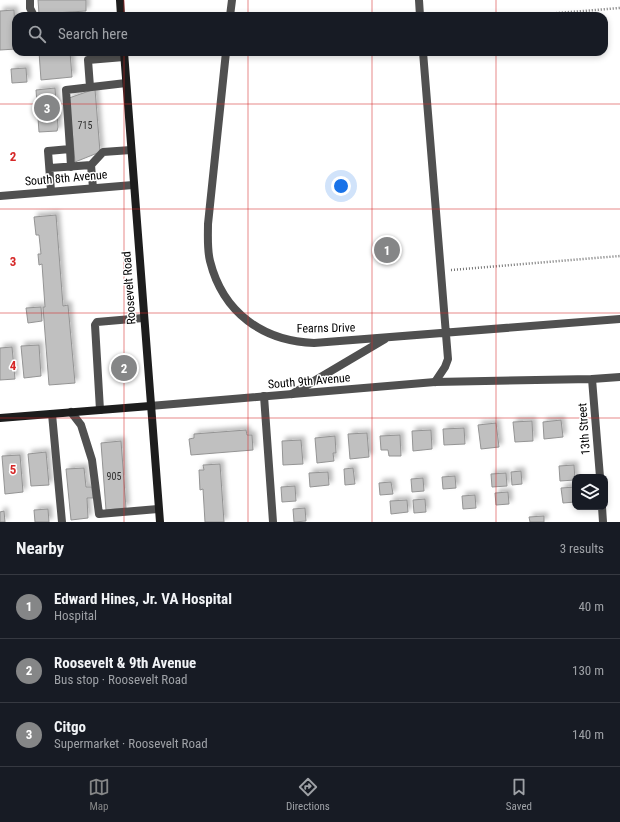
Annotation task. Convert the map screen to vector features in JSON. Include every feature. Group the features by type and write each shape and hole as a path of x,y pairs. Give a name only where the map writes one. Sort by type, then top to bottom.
{"main road":[{"path":"120,0 121,12"},
{"name":"Roosevelt Road","path":"124,56 143,318 160,522"},
{"name":"South 9th Avenue","path":"0,418 150,406"}],"street":[{"path":"30,0 30,8 32,12"},
{"path":"230,12 232,0"},
{"path":"419,0 420,12"},
{"path":"90,87 88,60 112,56"},
{"name":"Fearns Drive","path":"226,56 208,237 210,260 221,290 229,302 247,321 259,329 285,340 314,343 620,319"},
{"path":"423,56 448,359 445,367 435,382"},
{"path":"71,167 66,90 126,83"},
{"path":"51,191 48,151 70,149"},
{"path":"50,168 91,165 103,152 131,150"},
{"path":"91,165 93,188"},
{"name":"South 8th Avenue","path":"0,196 133,184"},
{"path":"100,410 95,325 97,322 143,318"},
{"path":"292,394 388,338"},
{"name":"South 9th Avenue","path":"150,406 435,382 592,379 620,377"},
{"name":"13th Street","path":"592,379 600,474"},
{"path":"264,396 273,522"},
{"path":"71,412 80,426 92,460 99,514 158,509"},
{"path":"52,414 62,522"},
{"path":"602,510 603,522"}],"path":[{"path":"570,12 620,8"},
{"path":"441,271 620,256"}],"building":[{"path":"38,0 86,0 86,11 39,12"},
{"path":"14,10 14,12 12,12 12,49 0,50 0,11"},
{"path":"39,56 70,56 72,77 41,80"},
{"path":"26,68 27,82 12,83 11,69"},
{"path":"55,88 57,131 39,132 36,90"},
{"path":"95,89 100,152 75,162 69,98"},
{"path":"56,215 63,306 68,305 75,383 49,385 43,307 45,307 42,264 39,265 38,254 41,254 39,235 36,235 34,217"},
{"path":"41,307 42,321 28,323 26,308"},
{"path":"39,345 41,376 24,378 21,346"},
{"path":"12,347 15,379 0,380 0,348"},
{"path":"561,420 563,437 544,439 543,422"},
{"path":"532,421 533,441 515,442 513,422"},
{"path":"496,423 499,447 481,449 478,425"},
{"path":"464,428 465,444 444,445 443,429"},
{"path":"246,430 247,435 252,435 253,450 191,455 189,439 194,438 194,434"},
{"path":"431,430 432,449 413,451 412,431"},
{"path":"367,433 369,457 350,459 348,434"},
{"path":"400,435 401,456 389,456 388,450 381,450 380,436"},
{"path":"335,436 336,453 333,453 334,461 317,463 315,438"},
{"path":"301,440 303,464 283,465 282,441"},
{"path":"121,441 126,508 106,510 101,443"},
{"path":"46,452 49,485 31,486 28,454"},
{"path":"20,455 23,492 5,494 2,456"},
{"path":"220,464 224,522 205,522 203,489 200,490 199,470 204,470 203,465"},
{"path":"574,465 575,474 572,474 572,480 560,481 559,466"},
{"path":"84,468 86,487 92,487 93,498 87,498 88,518 71,520 66,469"},
{"path":"353,468 355,484 345,485 344,469"},
{"path":"521,471 522,484 512,485 511,472"},
{"path":"328,472 329,485 310,487 309,473"},
{"path":"506,473 507,486 492,487 491,474"},
{"path":"455,476 456,488 443,489 442,477"},
{"path":"423,478 424,491 412,492 411,479"},
{"path":"391,482 393,494 380,495 379,483"},
{"path":"295,486 296,501 282,502 281,487"},
{"path":"572,487 572,502 563,503 561,488"},
{"path":"508,492 509,504 496,505 495,493"},
{"path":"475,495 476,508 463,509 462,496"},
{"path":"425,499 426,512 414,513 413,500"},
{"path":"407,500 408,512 391,514 390,501"},
{"path":"305,508 306,521 294,522 293,509"},
{"path":"48,509 49,522 35,522 34,510"},
{"path":"4,511 5,522 0,522 0,512"},
{"path":"544,516 544,522 530,522 529,517"}],"place":[{"name":"Citgo","path":"47,108"},
{"name":"Edward Hines, Jr. VA Hospital","path":"387,250"},
{"name":"Roosevelt & 9th Avenue","path":"124,368"}]}
